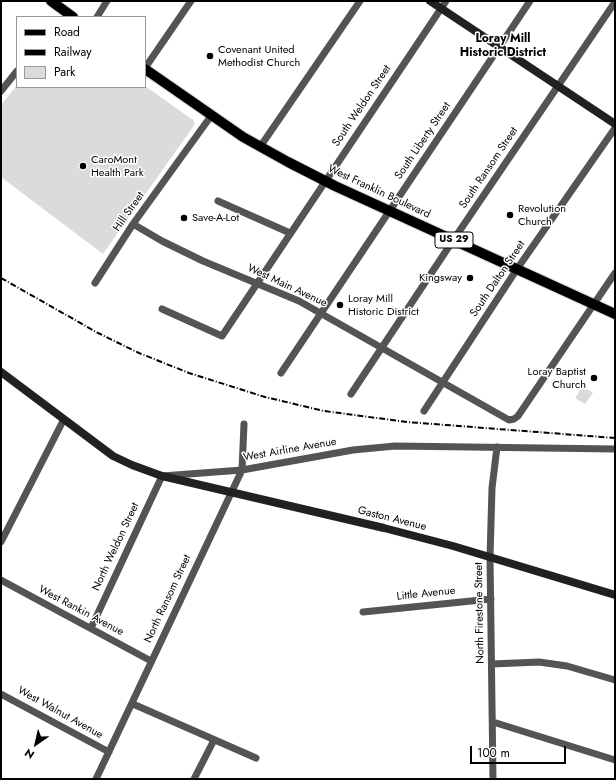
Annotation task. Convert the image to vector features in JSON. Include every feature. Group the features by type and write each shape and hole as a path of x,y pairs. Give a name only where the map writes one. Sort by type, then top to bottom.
{"main road":[{"path":"51,1 62,14"},
{"path":"430,1 615,124"},
{"name":"West Franklin Boulevard","path":"146,69 211,116 260,147 325,181 615,314"},
{"name":"West Airline Avenue","path":"1,372 122,461 162,476"},
{"name":"Gaston Avenue","path":"162,476 384,528 490,556 615,595"}],"street":[{"path":"98,16 107,1"},
{"path":"146,67 191,1"},
{"path":"260,147 360,1"},
{"name":"South Weldon Street","path":"258,283 446,1"},
{"name":"South Liberty Street","path":"281,373 530,1"},
{"name":"South Ransom Street","path":"382,348 615,2"},
{"path":"1,91 16,72"},
{"name":"Hill Street","path":"95,283 133,224 211,116"},
{"name":"South Dalton Street","path":"424,411 518,269 615,128"},
{"path":"218,201 290,233"},
{"name":"West Main Avenue","path":"133,224 180,251 282,293 321,312 505,419 512,420 518,416 594,304"},
{"path":"594,304 615,273"},
{"path":"162,309 222,336 258,283"},
{"path":"351,394 382,348"},
{"path":"1,542 64,419"},
{"name":"North Ransom Street","path":"96,779 242,470 244,424"},
{"name":"West Airline Avenue","path":"162,476 242,470 353,450 395,446 615,449"},
{"name":"North Firestone Street","path":"493,779 492,599 490,556 492,488 497,447"},
{"name":"North Weldon Street","path":"91,628 162,476"},
{"name":"West Rankin Avenue","path":"1,580 151,661"},
{"name":"Little Avenue","path":"363,612 492,599"},
{"path":"492,664 538,662 567,666 615,680"},
{"name":"West Walnut Avenue","path":"1,694 109,752"},
{"path":"132,704 256,758"},
{"path":"493,722 615,760"},
{"path":"194,779 214,740"}],"green space":[{"name":"CaroMont Health Park","path":"16,86 16,88 146,88 146,87 193,120 195,124 103,254 1,177 1,105"},
{"path":"583,386 593,393 585,404 575,398"}],"railway":[{"path":"1,278 98,333 139,353 189,373 265,397 324,411 407,422 615,438"}],"place":[{"name":"Covenant United Methodist Church","path":"210,56"},
{"name":"CaroMont Health Park","path":"83,166"},
{"name":"Revolution Church","path":"510,215"},
{"name":"Save-A-Lot","path":"184,218"},
{"name":"Kingsway","path":"470,278"},
{"name":"Loray Mill Historic District","path":"340,305"},
{"name":"Loray Baptist Church","path":"594,378"}],"district":[{"name":"Loray Mill Historic District","path":"503,46"}]}
